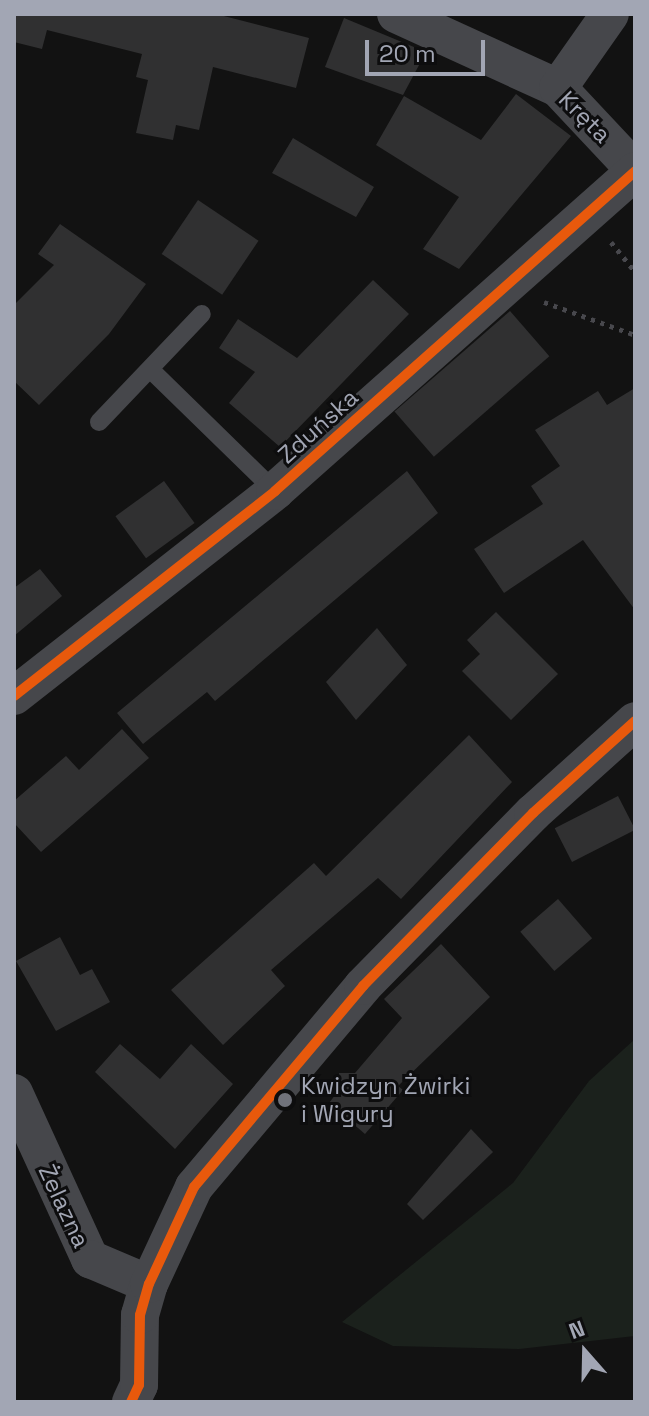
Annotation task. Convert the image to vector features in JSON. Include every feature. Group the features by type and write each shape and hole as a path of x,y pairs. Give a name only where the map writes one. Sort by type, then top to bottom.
{"street":[{"name":"Kręta","path":"396,14 558,88 578,102 635,170"},
{"path":"558,88 610,14"},
{"name":"Zduńska","path":"14,696 275,491 635,170"},
{"path":"131,1402 139,1385 140,1315 149,1284 194,1187 363,986 533,813 635,721"},
{"name":"Żelazna","path":"14,1093 90,1259 149,1284"}],"lane":[{"path":"99,422 152,371 202,314"},
{"path":"152,371 275,491"}],"path":[{"path":"534,299 635,335"}],"shaded area":[{"path":"635,1039 635,1336 519,1349 393,1346 342,1322 513,1183 589,1081"}],"building":[{"path":"14,14 216,14 309,38 296,88 213,67 199,130 176,125 173,140 136,133 148,80 136,77 142,54 47,30 42,49 14,42"},
{"path":"344,18 426,52 403,95 325,67"},
{"path":"516,94 571,136 459,269 423,249 459,197 376,145 404,96 481,140"},
{"path":"293,138 374,187 356,217 272,173"},
{"path":"198,200 259,241 222,295 162,254"},
{"path":"60,224 146,284 109,334 39,405 14,381 14,305 54,265 38,254"},
{"path":"373,280 409,314 280,447 229,403 255,372 219,348 238,319 297,358"},
{"path":"510,311 549,356 434,457 395,411"},
{"path":"635,388 635,610 583,540 504,593 474,549 543,504 531,486 560,466 535,430 598,391 607,405"},
{"path":"407,471 438,513 215,701 207,692 143,744 117,713"},
{"path":"164,481 195,523 146,558 115,516"},
{"path":"40,569 62,596 14,636 14,588"},
{"path":"496,612 558,674 511,720 462,671 480,654 467,640"},
{"path":"377,628 407,665 356,720 326,682"},
{"path":"122,729 149,758 41,852 14,823 14,801 66,756 79,770"},
{"path":"469,735 512,782 401,899 378,878 271,970 285,986 223,1045 171,990 314,863 326,876"},
{"path":"618,796 635,830 572,862 555,828"},
{"path":"558,899 592,938 554,971 520,932"},
{"path":"60,937 80,975 92,969 110,1002 56,1031 16,961"},
{"path":"441,944 490,997 398,1086 403,1090 365,1134 329,1103 339,1090 339,1073 355,1073 402,1018 384,999"},
{"path":"120,1044 160,1079 191,1044 233,1084 175,1149 95,1072"},
{"path":"471,1129 493,1152 423,1220 407,1204"}],"cycle path":[{"path":"14,696 275,491 635,171"},
{"path":"131,1402 139,1385 140,1315 149,1284 194,1187 363,986 533,813 635,721"}],"place":[{"name":"Kwidzyn Żwirki i Wigury","path":"285,1100"}]}
